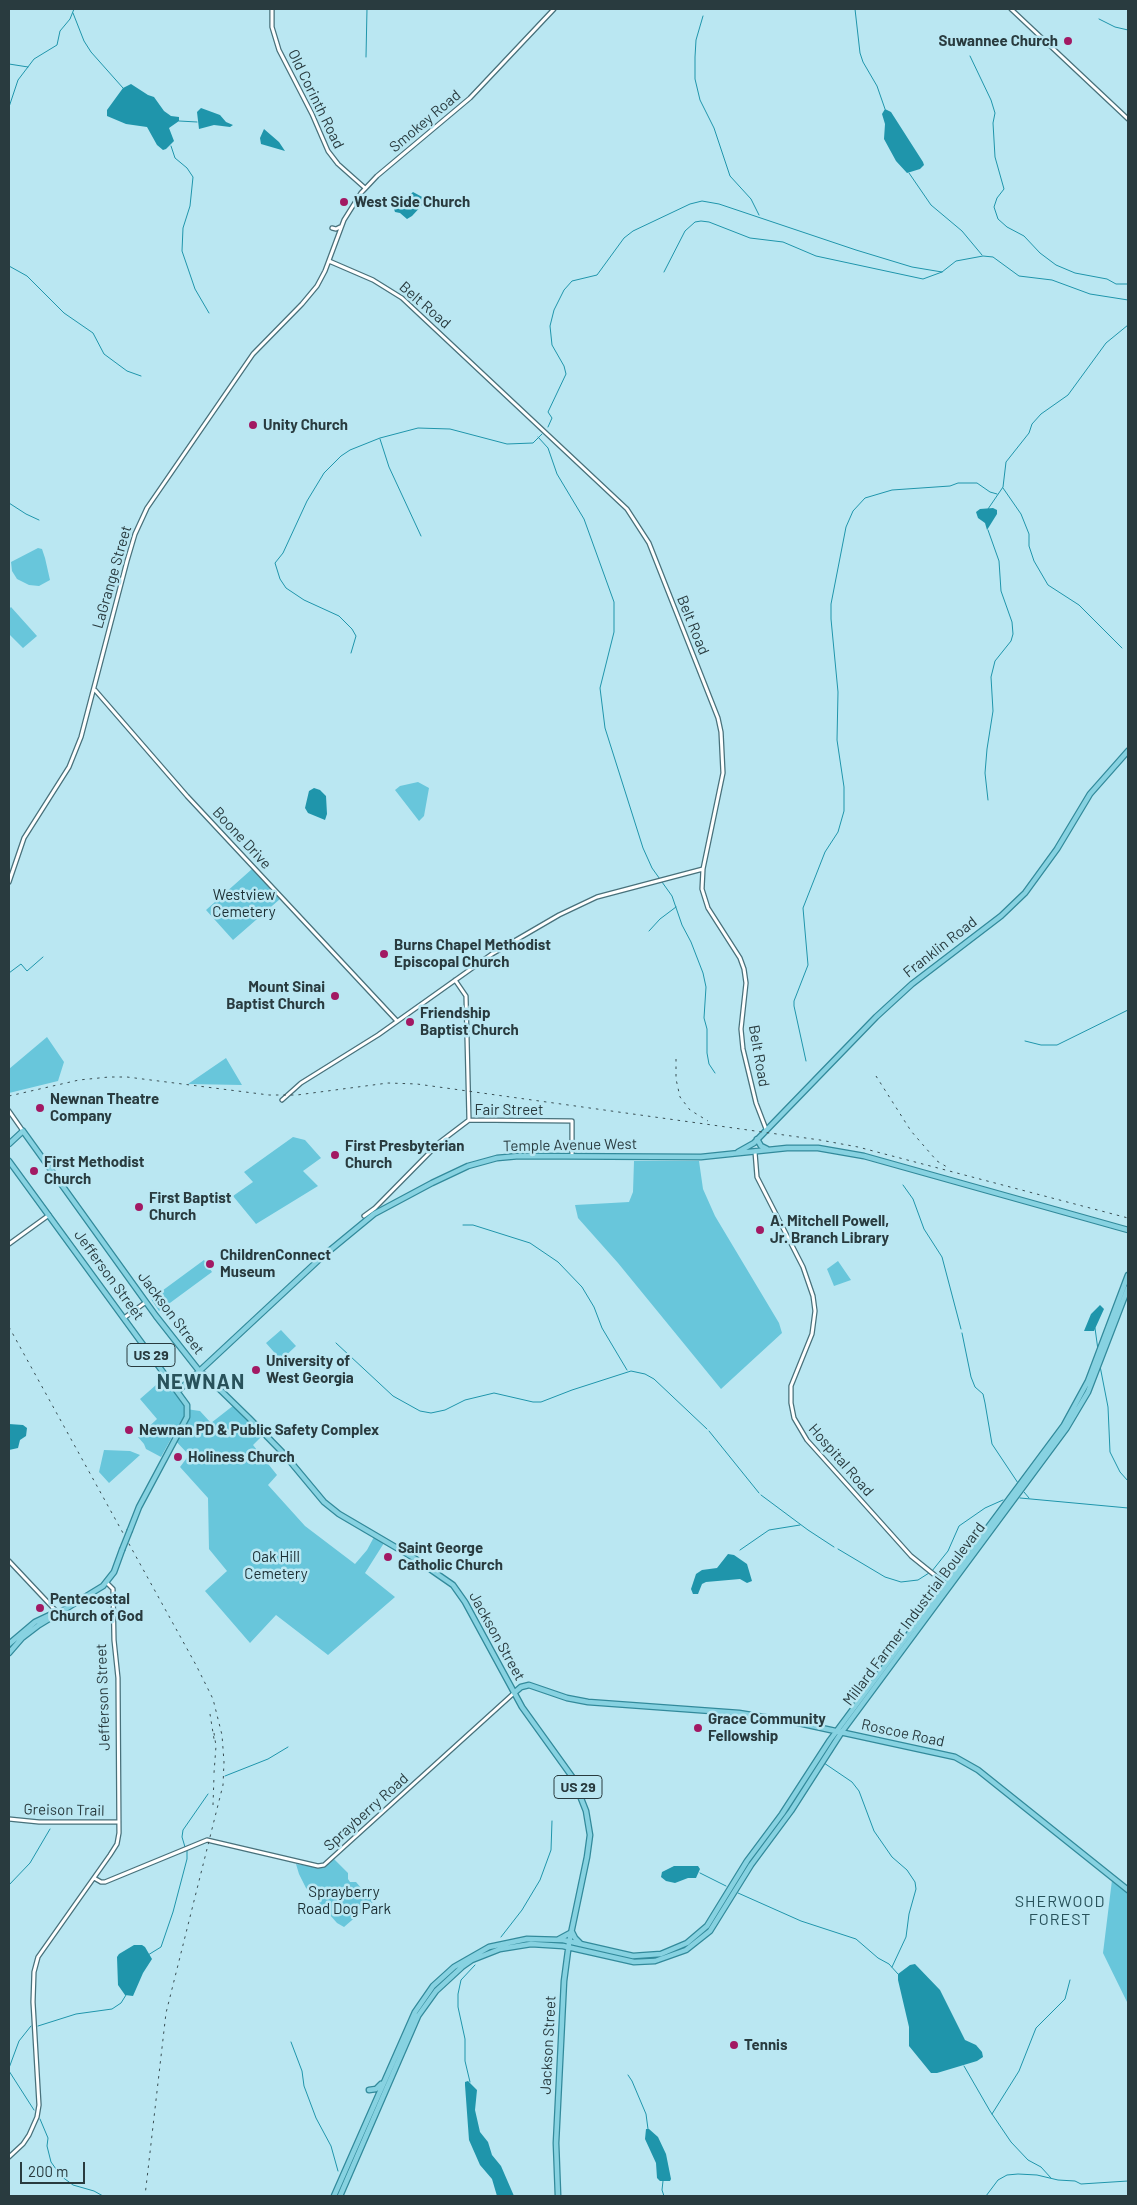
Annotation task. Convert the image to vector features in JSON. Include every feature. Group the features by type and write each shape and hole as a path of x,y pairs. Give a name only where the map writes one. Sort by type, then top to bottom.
{"main road":[{"name":"Franklin Road","path":"737,1153 750,1146 881,1012 912,984 1001,916 1025,893 1057,849 1090,794 1128,751"},
{"path":"9,1144 23,1131"},
{"name":"Jackson Street","path":"23,1131 146,1302 200,1372 249,1418 331,1508 414,1558 453,1585 465,1602 514,1693 570,1774 586,1811 589,1825 589,1848 567,1959 557,2099 558,2196"},
{"path":"757,1139 761,1146 768,1150"},
{"path":"755,1152 757,1139"},
{"name":"Temple Avenue West","path":"200,1372 322,1256 366,1217 415,1191 484,1161 519,1156 700,1156 818,1148 864,1156 1128,1230"},
{"name":"Jefferson Street","path":"9,1161 187,1405 187,1417 139,1507 107,1583"},
{"name":"Millard Farmer Industrial Boulevard","path":"334,2196 418,2006 433,1986 454,1967 478,1952 502,1943 527,1939 569,1944 617,1959 646,1962 673,1956 698,1941 716,1922 751,1864 790,1812 839,1732 939,1592 948,1585 954,1572 1072,1412 1088,1381 1128,1275"},
{"name":"Millard Farmer Industrial Boulevard","path":"580,1947 634,1956 645,1956 673,1950 696,1936 713,1917 747,1861 782,1814 830,1740 848,1724 948,1585 1075,1416 1096,1373 1128,1288"},
{"name":"US 29","path":"178,1391 200,1372"},
{"path":"939,1592 940,1580 954,1572"},
{"path":"9,1653 26,1634 57,1612 94,1593 107,1583"},
{"path":"9,1644 35,1622 57,1612"},
{"name":"Roscoe Road","path":"514,1693 522,1686 531,1686 574,1700 739,1713 944,1753 967,1762 1128,1890"},
{"path":"848,1724 849,1731 857,1736"},
{"path":"825,1729 830,1740"},
{"path":"572,1932 580,1947 567,1959 564,1951 556,1942 572,1932"},
{"name":"Millard Farmer Industrial Boulevard","path":"340,2196 418,2016 436,1991 462,1967 492,1952 520,1945 556,1942"},
{"path":"369,2090 378,2088 386,2077"}],"street":[{"name":"Old Corinth Road","path":"272,9 272,27 279,50 312,114 328,151 338,164 365,188"},
{"name":"Smokey Road","path":"329,261 350,208 365,188 470,98 554,9"},
{"path":"1011,9 1128,119"},
{"path":"332,228 336,230 341,227"},
{"path":"331,254 338,265"},
{"name":"Belt Road","path":"329,261 373,280 402,298 627,509 649,543 718,718 721,734 723,773 703,869 702,889 706,904 740,958 744,969 746,983 741,1026 743,1049 756,1103 766,1129"},
{"name":"LaGrange Street","path":"9,882 24,838 51,798 75,754 94,690 129,554 135,534 147,508 253,354 306,300 317,286 329,261"},
{"path":"325,270 331,265 338,265"},
{"name":"Boone Drive","path":"94,690 187,796 397,1021"},
{"path":"282,1100 288,1093 397,1021 502,948 580,904 598,896 703,869"},
{"path":"455,980 466,996 468,1120"},
{"path":"9,1111 23,1131"},
{"name":"Fair Street","path":"366,1217 440,1142 468,1120 572,1121 572,1156"},
{"name":"Hospital Road","path":"755,1152 755,1170 758,1179 805,1271 813,1296 815,1311 812,1334 791,1386 791,1403 794,1418 807,1440 911,1556 926,1570 948,1585"},
{"path":"9,1244 49,1215"},
{"path":"124,1318 146,1302"},
{"path":"9,1560 57,1612"},
{"name":"Jefferson Street","path":"9,2157 26,2139 37,2117 40,2105 33,2002 36,1963 42,1950 117,1844 119,1822 118,1678 114,1640 113,1589 107,1583"},
{"name":"Sprayberry Road","path":"94,1878 101,1882 106,1882 207,1840 318,1866 324,1865 514,1693"},
{"name":"Greison Trail","path":"9,1819 32,1822 119,1822"}],"green space":[{"path":"38,548 42,549 50,580 39,586 29,585 17,579 12,571 11,562"},
{"path":"11,607 37,636 23,648 9,634 9,609"},
{"path":"418,782 429,788 424,816 419,821 395,790 400,786"},
{"name":"Westview Cemetery","path":"252,869 280,899 233,940 206,910"},
{"path":"47,1037 64,1062 58,1081 9,1093 9,1069"},
{"path":"226,1058 242,1085 188,1084"},
{"path":"293,1137 305,1140 321,1158 303,1171 318,1186 256,1224 233,1196 253,1182 244,1172"},
{"path":"634,1161 699,1161 703,1189 715,1216 779,1323 782,1333 721,1389 618,1263 578,1218 575,1205 629,1202 633,1192"},
{"path":"204,1260 212,1272 159,1311 151,1299"},
{"path":"838,1261 851,1280 834,1286 827,1269"},
{"path":"281,1330 296,1346 281,1360 266,1343"},
{"name":"Oak Hill Cemetery","path":"164,1378 184,1402 186,1409 200,1411 211,1423 234,1405 263,1435 253,1445 277,1475 268,1485 305,1526 355,1564 367,1550 374,1537 384,1543 365,1573 395,1597 328,1655 276,1615 250,1643 205,1591 227,1571 209,1549 208,1498 180,1467 189,1455 172,1437 161,1457 146,1449 138,1437 157,1419 140,1399"},
{"path":"104,1450 130,1451 140,1455 109,1483 99,1472"},
{"name":"Sprayberry Road Dog Park","path":"334,1859 348,1873 350,1882 356,1882 373,1902 344,1927 337,1923 306,1888 296,1864 323,1868"},
{"path":"1112,1880 1128,1893 1128,2004 1103,1953"}],"shaded area":[{"path":"131,84 154,97 164,111 171,116 179,117 179,121 169,128 174,141 166,149 163,150 157,145 147,127 126,124 107,116 107,110 123,88"},
{"path":"201,108 220,115 226,122 233,125 230,127 214,125 199,129 197,112"},
{"path":"885,109 891,112 923,162 924,165 920,169 907,173 896,161 884,139 885,124 882,114"},
{"path":"264,129 279,142 285,151 261,144 260,138"},
{"path":"413,192 424,198 425,202 407,219 400,213 395,212 394,209"},
{"path":"993,508 997,510 997,514 987,530 985,523 978,518 976,512 980,509"},
{"path":"314,788 320,790 326,796 327,814 325,820 308,813 305,808 309,791"},
{"path":"1100,1305 1104,1309 1094,1331 1084,1331 1091,1314"},
{"path":"9,1424 23,1425 27,1428 26,1436 20,1440 18,1448 9,1450"},
{"path":"728,1554 734,1555 747,1564 752,1581 747,1583 740,1579 706,1582 702,1584 698,1594 693,1594 691,1589 696,1574 702,1570 717,1568"},
{"path":"674,1866 698,1866 700,1869 696,1878 688,1878 675,1883 666,1881 661,1877 662,1872"},
{"path":"134,1945 145,1947 152,1959 143,1973 133,1996 125,1995 118,1985 117,1957"},
{"path":"915,1964 940,1990 965,2040 976,2045 982,2052 983,2057 977,2061 937,2073 931,2073 909,2046 909,2027 898,1974 910,1965"},
{"path":"468,2081 477,2090 475,2110 480,2132 488,2142 492,2155 501,2166 514,2196 497,2196 492,2179 480,2165 469,2140 465,2085 465,2082"},
{"path":"646,2129 649,2129 658,2137 666,2154 670,2181 660,2181 657,2178 656,2163 645,2139"}],"waterway":[{"path":"9,107 18,80 34,59 57,45 60,31 70,19 74,9"},
{"path":"366,57 367,9"},
{"path":"855,9 860,53 877,86 885,109"},
{"path":"73,13 84,41 91,52 123,88"},
{"path":"703,16 696,40 695,57 695,79 700,100 714,128 730,176 751,199 759,215"},
{"path":"1099,19 1115,27 1128,30"},
{"path":"970,56 991,100 995,113 993,123 995,157 1004,189 997,198 994,207 998,219 1007,227 1024,236 1040,253 1056,265 1075,273 1107,279 1116,284 1128,284"},
{"path":"9,64 28,67"},
{"path":"179,121 197,122"},
{"path":"171,146 175,158 187,168 193,177 190,206 183,228 182,251 195,289 209,313"},
{"path":"909,173 931,205 962,231 982,255"},
{"path":"548,427 552,418 548,412 566,374 564,366 552,345 550,326 554,310 564,290 572,281 597,275 624,238 633,231 690,204 702,201 719,204 856,250 912,267 942,272"},
{"path":"664,272 685,231 695,222 701,221 709,222 750,238 783,242 816,256 923,279 942,272 956,261 983,256 993,257 1019,276 1052,280 1090,294 1128,300"},
{"path":"9,266 27,276 64,313 93,333 104,354 127,371 141,376"},
{"path":"988,509 1003,487 1006,462 1029,433 1032,424 1041,414 1068,395 1106,343 1128,325"},
{"path":"351,653 356,636 352,629 339,616 304,600 286,588 280,579 275,563 283,553 307,501 324,473 350,450 380,438 418,428 450,429 507,444 533,443 542,434"},
{"path":"538,437 548,448 557,474 584,519 614,602 614,632 600,688 605,728 643,848 652,868 672,896 682,925 703,973 706,987 704,1018 707,1029 707,1053 709,1064 715,1073"},
{"path":"380,439 389,467 421,536"},
{"path":"806,1061 794,1006 794,1001 808,965 803,908 825,852 838,832 844,811 844,787 837,740 838,692 831,604 846,527 853,511 865,498 892,490 950,486 958,483 977,483 990,492 997,494"},
{"path":"1003,488 1021,514 1029,534 1029,546 1034,561 1048,585 1079,605 1122,648"},
{"path":"9,503 39,520"},
{"path":"988,530 999,561 1001,591 1012,622 1013,634 1011,641 995,661 991,677 993,711 985,773 988,800"},
{"path":"649,931 660,919 676,907"},
{"path":"9,973 21,964 27,971 43,957"},
{"path":"1025,1041 1041,1045 1057,1045 1128,1010"},
{"path":"903,1185 913,1199 924,1229 942,1257 961,1329"},
{"path":"463,1225 473,1225 530,1243 558,1262 582,1287 594,1307 602,1328 627,1370"},
{"path":"1095,1328 1098,1350"},
{"path":"962,1333 971,1377 975,1387 983,1394 992,1444 1018,1483"},
{"path":"336,1343 393,1396 420,1411 431,1413 445,1410 465,1400 494,1393 533,1402 541,1402 631,1371 645,1374 654,1379 707,1429"},
{"path":"1100,1366 1108,1407 1110,1452 1120,1472 1128,1481"},
{"path":"709,1431 759,1493"},
{"path":"1024,1492 1029,1498"},
{"path":"761,1495 834,1547"},
{"path":"1020,1498 1128,1508"},
{"path":"932,1571 948,1551 959,1526 985,1508 1003,1500"},
{"path":"740,1550 769,1530 800,1525"},
{"path":"838,1549 885,1577 901,1582 918,1580 929,1573"},
{"path":"225,1776 268,1759 288,1747"},
{"path":"824,1763 852,1782 859,1791 874,1831 892,1857 907,1870 915,1882 916,1889 909,1914 906,1937 892,1967"},
{"path":"185,1847 182,1837 183,1830 208,1794"},
{"path":"501,1937 522,1910 540,1880 551,1850 552,1821"},
{"path":"9,1885 30,1863 50,1829"},
{"path":"148,1955 161,1947 173,1912 187,1859 187,1850"},
{"path":"700,1873 726,1886"},
{"path":"738,1893 801,1921 856,1939 878,1958 889,1964 898,1974"},
{"path":"470,2082 465,2061 465,2039 458,2007 458,1994 461,1980 475,1965"},
{"path":"992,2114 1019,2071 1036,2028 1065,1999 1070,1980"},
{"path":"38,2026 76,2014 112,2009 121,2003 126,1995"},
{"path":"9,2068 19,2041 31,2026"},
{"path":"291,2042 302,2071 304,2086 316,2118 331,2146 338,2171"},
{"path":"964,2066 990,2111 1011,2142 1028,2160 1041,2167 1051,2178"},
{"path":"9,2071 34,2110"},
{"path":"628,2075 646,2114 648,2129"},
{"path":"40,2119 48,2138 47,2146 51,2162 61,2176 73,2185 94,2191 103,2196"},
{"path":"986,2196 998,2180 1007,2175 1037,2175 1058,2180 1075,2181 1081,2184 1128,2181"},
{"path":"663,2181 662,2190 664,2196"}],"railway":[{"path":"676,1059 676,1079 680,1097 690,1110 708,1121"},
{"path":"876,1076 911,1131 937,1161 947,1167"},
{"path":"9,1096 79,1080 109,1077 127,1077 269,1095 297,1095 388,1083 417,1084 820,1140 858,1147 1128,1218"},
{"path":"9,1327 196,1665 213,1699 222,1735 223,1785 166,2013 145,2196"},
{"path":"210,1714 214,1739"},
{"path":"214,1733 216,1746 214,1773"},
{"path":"213,1805 214,1776"}],"place":[{"name":"Suwannee Church","path":"1068,41"},
{"name":"West Side Church","path":"344,202"},
{"name":"Unity Church","path":"253,425"},
{"name":"Burns Chapel Methodist Episcopal Church","path":"384,954"},
{"name":"Mount Sinai Baptist Church","path":"335,996"},
{"name":"Friendship Baptist Church","path":"410,1022"},
{"name":"Newnan Theatre Company","path":"40,1108"},
{"name":"First Presbyterian Church","path":"335,1155"},
{"name":"First Methodist Church","path":"34,1171"},
{"name":"First Baptist Church","path":"139,1207"},
{"name":"A. Mitchell Powell, Jr. Branch Library","path":"760,1230"},
{"name":"ChildrenConnect Museum","path":"210,1264"},
{"name":"University of West Georgia","path":"256,1370"},
{"name":"Newnan PD & Public Safety Complex","path":"129,1430"},
{"name":"Holiness Church","path":"178,1457"},
{"name":"Saint George Catholic Church","path":"388,1557"},
{"name":"Pentecostal Church of God","path":"40,1608"},
{"name":"Grace Community Fellowship","path":"698,1728"},
{"name":"Tennis","path":"734,2045"}],"district":[{"name":"NEWNAN","path":"201,1382"},
{"name":"SHERWOOD FOREST","path":"1060,1911"}]}
